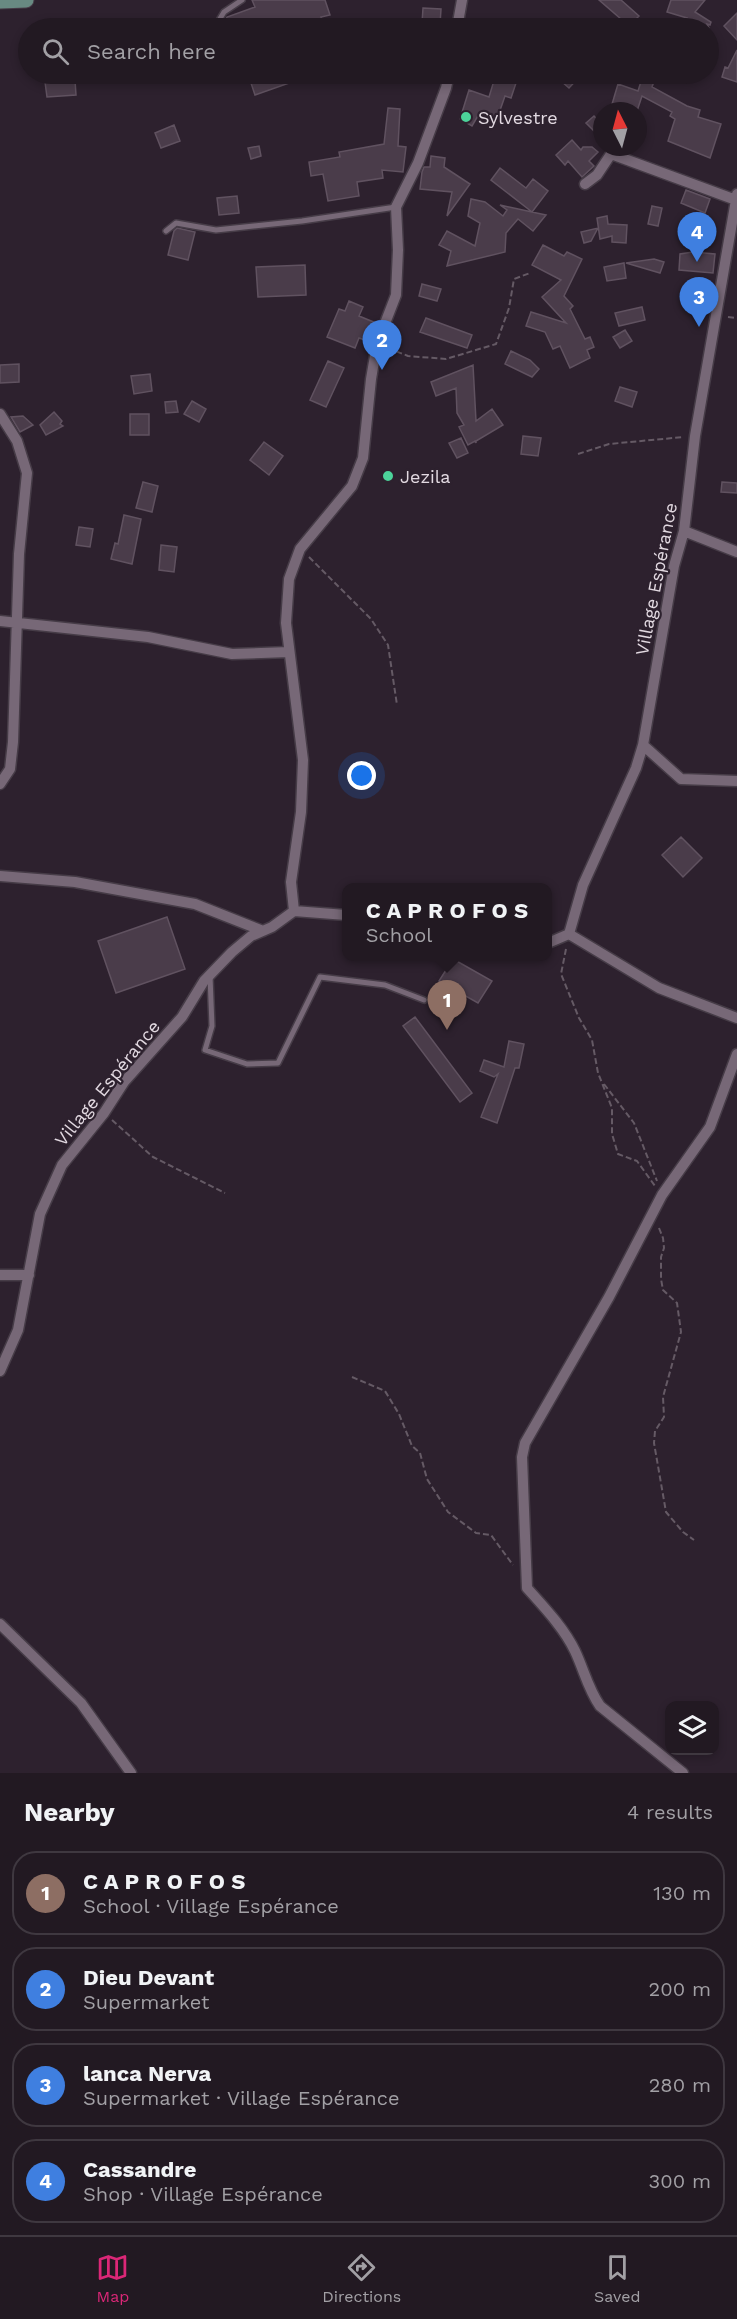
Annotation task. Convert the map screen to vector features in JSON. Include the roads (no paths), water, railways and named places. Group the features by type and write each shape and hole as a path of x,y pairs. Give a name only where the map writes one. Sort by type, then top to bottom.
{"main road":[{"path":"0,1 26,0"}],"street":[{"path":"459,18 462,0"},
{"path":"342,915 294,911 291,882 301,812 303,760 286,623 289,579 300,549 352,486 363,458 369,390 377,344 396,295 398,250 396,207 418,163 447,84"},
{"path":"585,184 597,175 612,154 736,197"},
{"name":"Village Espérance","path":"569,934 583,885 636,768 643,745 674,566 684,531 695,436 736,197"},
{"path":"0,414 17,441 27,474 15,624 13,742 10,769 0,784"},
{"path":"684,531 737,552"},
{"path":"0,621 127,634 232,654 289,652"},
{"path":"643,745 681,779 737,781"},
{"path":"0,876 75,882 195,904 263,931"},
{"name":"Village Espérance","path":"0,1371 18,1330 40,1214 62,1165 104,1113 124,1082 182,1017 210,974 231,952 251,936 272,927 294,911"},
{"path":"552,941 569,934 659,988 737,1018"},
{"path":"683,1773 600,1706 591,1694 575,1650 545,1607 527,1588 522,1457 525,1443 609,1297 663,1195 710,1127 737,1054"},
{"path":"0,1275 29,1275"},
{"path":"0,1624 81,1703 131,1773"}],"lane":[{"path":"220,18 224,12 243,0"},
{"path":"166,231 176,223 216,230 302,221 396,207"},
{"path":"210,974 212,1026 205,1050 247,1064 278,1063 320,977 385,985 424,1000"}],"place":[{"name":"Sylvestre","path":"466,117"},
{"name":"Cassandre","path":"697,262"},
{"name":"lanca Nerva","path":"699,327"},
{"name":"Dieu Devant","path":"382,370"},
{"name":"Jezila","path":"388,476"},
{"name":"C A P R O F O S","path":"447,1030"}]}
